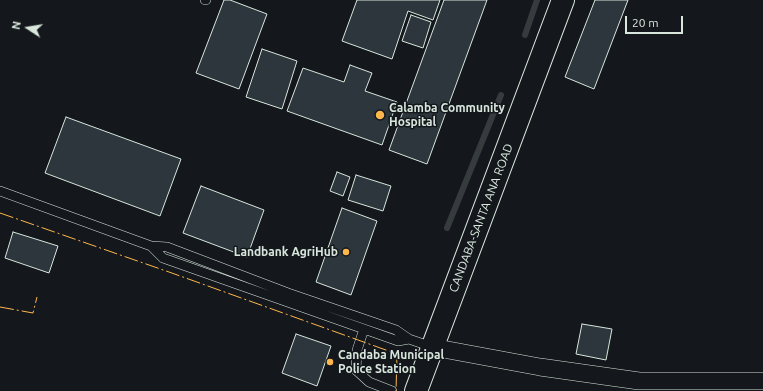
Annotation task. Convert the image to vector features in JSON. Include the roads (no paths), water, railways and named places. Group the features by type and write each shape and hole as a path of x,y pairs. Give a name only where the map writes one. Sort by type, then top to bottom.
{"main road":[{"name":"CANDABA-SANTA ANA ROAD","path":"416,391 563,0"}],"street":[{"path":"432,347 540,366 639,380 763,380"}],"lane":[{"path":"0,191 151,246 167,247 396,330 409,340 432,347"},
{"path":"151,246 163,258 398,342 409,340"},
{"path":"364,330 357,350 356,370 369,382 392,391"}],"waterway":[{"path":"525,35 537,0"},
{"path":"447,228 501,95"}],"place":[{"name":"Calamba Community Hospital","path":"380,115"},
{"name":"Landbank AgriHub","path":"346,252"},
{"name":"Candaba Municipal Police Station","path":"330,362"}]}
